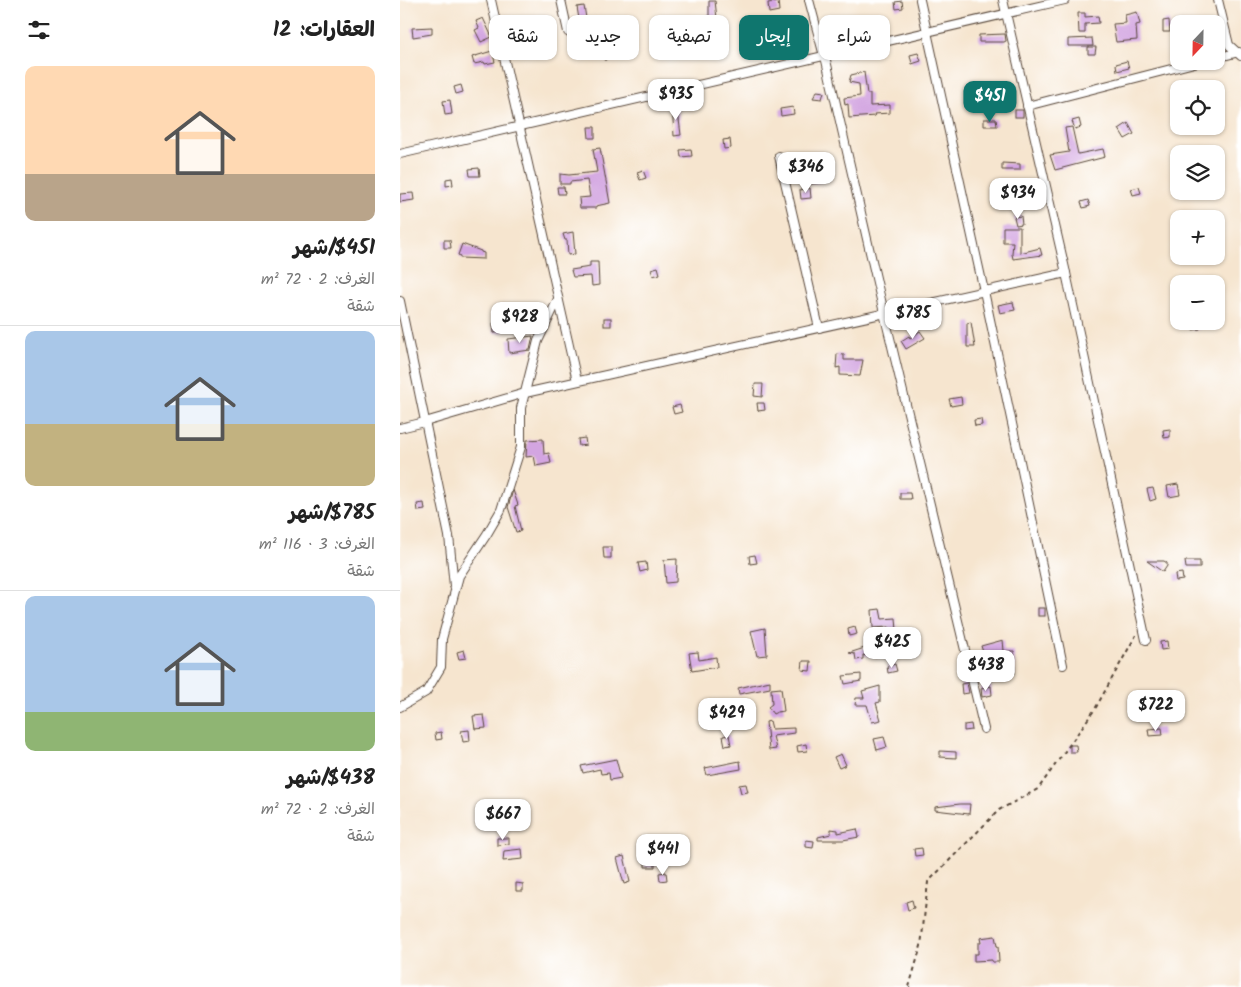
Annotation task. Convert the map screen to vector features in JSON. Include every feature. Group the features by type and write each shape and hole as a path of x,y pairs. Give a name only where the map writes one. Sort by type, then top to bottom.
{"street":[{"path":"491,0 577,381"},
{"path":"561,0 567,27"},
{"path":"809,0 819,37"},
{"path":"920,0 1063,665"},
{"path":"1003,0 1066,273 1146,640"},
{"path":"890,41 1064,0"},
{"path":"1218,0 1229,45 1240,53"},
{"path":"1225,56 1240,53"},
{"path":"400,154 819,57"},
{"path":"825,60 984,728"},
{"path":"1028,106 1170,69"},
{"path":"779,156 819,328"},
{"path":"400,428 525,393 1066,273"},
{"path":"400,707 426,692 441,667 442,639 459,576 487,534 500,510 521,447 522,408 538,341 558,299"},
{"path":"400,301 449,536 455,591"}],"path":[{"path":"909,987 921,946 928,882 999,810 1038,789 1095,709 1142,624"}],"building":[{"path":"709,1 715,1 717,15 709,15"},
{"path":"778,1 779,11 769,13 768,3"},
{"path":"902,1 903,8 896,9 895,2"},
{"path":"584,6 586,15 578,15 577,7"},
{"path":"1137,12 1140,24 1136,25 1137,40 1116,42 1113,24 1126,23 1125,15"},
{"path":"1078,13 1085,13 1085,17 1098,16 1099,23 1085,24 1085,33 1079,33"},
{"path":"483,18 489,31 489,38 481,42 475,30 479,28 476,21"},
{"path":"1169,20 1170,32 1163,32 1163,21"},
{"path":"432,27 432,34 413,37 412,28"},
{"path":"1005,34 1006,41 1004,42 979,42 979,35"},
{"path":"1092,38 1093,46 1068,46 1068,39"},
{"path":"1088,47 1096,47 1095,54 1088,54"},
{"path":"489,52 489,60 494,60 495,62 474,64 472,57"},
{"path":"918,53 921,61 912,64 910,55"},
{"path":"1127,61 1129,68 1117,71 1116,64"},
{"path":"864,72 867,94 870,94 870,106 890,105 890,113 849,118 848,104 845,105 844,98 860,96 859,84 849,82 851,75"},
{"path":"461,85 463,92 456,94 454,87"},
{"path":"817,91 824,92 822,99 813,98"},
{"path":"450,100 452,114 445,115 443,101"},
{"path":"672,104 677,104 681,135 674,136"},
{"path":"793,107 794,114 781,116 780,109"},
{"path":"1015,110 1023,110 1023,117 1015,117"},
{"path":"984,119 996,119 997,126 984,126"},
{"path":"1079,119 1081,127 1075,129 1072,121"},
{"path":"1128,123 1134,134 1125,139 1119,129"},
{"path":"588,127 595,127 595,138 589,138"},
{"path":"1072,127 1078,154 1103,149 1105,157 1055,170 1050,155 1069,152 1065,128"},
{"path":"730,139 731,148 724,149 723,140"},
{"path":"600,148 610,203 596,206 596,208 580,208 579,198 590,197 587,180 560,184 560,174 597,172 593,149"},
{"path":"691,149 692,156 681,157 680,150"},
{"path":"1002,163 1020,164 1020,170 1002,170"},
{"path":"479,168 480,176 470,176 469,169"},
{"path":"820,168 822,182 810,184 808,170"},
{"path":"643,170 646,178 640,180 637,172"},
{"path":"452,178 453,185 446,186 446,179"},
{"path":"557,187 564,187 565,194 558,194"},
{"path":"1139,187 1141,193 1133,195 1131,189"},
{"path":"810,188 811,198 801,199 800,190"},
{"path":"413,193 414,200 400,202 400,194"},
{"path":"1088,200 1090,206 1083,208 1081,202"},
{"path":"1021,216 1022,224 1016,225 1014,217"},
{"path":"1003,227 1020,227 1020,253 1040,248 1042,255 1013,259 1013,242 1003,242"},
{"path":"573,232 575,254 568,255 567,240 565,240 563,234"},
{"path":"444,240 450,240 451,248 444,248"},
{"path":"462,244 484,253 484,259 460,258 458,255"},
{"path":"590,262 598,262 599,285 592,286 591,276 573,277 571,270 590,267"},
{"path":"658,267 660,274 653,276 651,269"},
{"path":"1013,302 1015,310 1000,313 998,305"},
{"path":"604,318 611,318 611,326 604,326"},
{"path":"503,321 504,332 494,333 493,323"},
{"path":"971,322 975,347 967,347 967,323"},
{"path":"920,331 925,338 906,349 901,341 909,336 910,338"},
{"path":"533,336 530,350 509,353 508,339"},
{"path":"837,354 844,355 844,360 863,360 860,376 840,375 840,367 836,368"},
{"path":"755,384 763,384 762,397 754,396"},
{"path":"961,397 962,404 951,406 949,399"},
{"path":"757,403 764,403 765,410 758,411"},
{"path":"680,405 682,412 674,414 672,407"},
{"path":"981,419 982,425 975,426 974,420"},
{"path":"1170,429 1170,437 1164,438 1163,430"},
{"path":"585,438 586,445 579,446 578,439"},
{"path":"543,439 544,454 549,453 551,463 536,466 534,456 526,457 527,440"},
{"path":"1178,484 1180,495 1169,497 1167,486"},
{"path":"1153,488 1156,499 1150,501 1147,489"},
{"path":"513,490 518,505 515,506 521,531 516,532 508,507"},
{"path":"900,493 910,493 911,499 900,499"},
{"path":"424,503 425,510 418,511 417,504"},
{"path":"603,547 611,547 611,558 604,558"},
{"path":"755,555 757,563 750,564 749,556"},
{"path":"677,559 676,582 666,583 664,560"},
{"path":"1147,561 1164,561 1167,563 1167,566 1163,572"},
{"path":"1185,561 1200,561 1200,568 1186,568"},
{"path":"646,562 647,570 640,572 638,563"},
{"path":"1182,573 1183,580 1176,581 1175,574"},
{"path":"1038,608 1045,608 1045,616 1038,616"},
{"path":"880,609 882,619 896,618 897,631 889,632 889,627 873,628 872,610"},
{"path":"855,627 857,634 849,636 848,629"},
{"path":"765,628 767,655 757,656 751,631"},
{"path":"1003,640 1004,651 1014,651 1015,674 1007,675 1005,658 985,658 987,668 976,670 973,658 984,655 981,646"},
{"path":"1167,641 1168,649 1161,650 1160,642"},
{"path":"871,646 878,647 876,657 863,655 863,659 856,660 855,654 849,653"},
{"path":"464,650 466,658 459,659 457,652"},
{"path":"698,652 699,660 716,657 717,667 692,671 689,653"},
{"path":"803,661 811,661 810,671 802,670"},
{"path":"895,664 897,671 888,673 887,666"},
{"path":"861,674 861,681 845,684 843,676"},
{"path":"770,681 770,688 739,694 738,688"},
{"path":"967,683 969,693 962,694 961,684"},
{"path":"880,686 880,702 876,703 881,720 872,722 867,705 855,705 856,698 864,698 862,691"},
{"path":"991,686 992,695 982,697 981,688"},
{"path":"781,688 784,711 773,714 768,707 772,704 771,689"},
{"path":"484,715 486,728 475,729 473,716"},
{"path":"770,721 772,729 794,728 794,733 773,736 776,749 769,750 766,722"},
{"path":"971,724 972,730 964,731 964,725"},
{"path":"1162,728 1163,735 1149,736 1148,729"},
{"path":"469,730 470,741 463,742 461,731"},
{"path":"441,732 442,739 436,740 435,733"},
{"path":"729,735 731,745 725,746 723,736"},
{"path":"884,737 887,747 877,750 874,739"},
{"path":"806,744 807,751 798,752 797,746"},
{"path":"1070,745 1076,745 1077,752 1070,752"},
{"path":"940,751 956,752 956,758 940,757"},
{"path":"841,754 846,765 839,768 834,757"},
{"path":"616,759 621,778 610,780 609,773 601,774 600,769 583,773 581,766"},
{"path":"740,761 741,769 707,775 705,768"},
{"path":"746,784 748,792 741,793 739,785"},
{"path":"970,804 969,814 935,810 935,807"},
{"path":"831,829 838,830 838,833 857,829 859,837 843,840 818,840 818,837 831,834"},
{"path":"497,838 509,838 509,844 497,845"},
{"path":"806,840 814,841 813,848 806,847"},
{"path":"922,848 923,855 915,856 914,849"},
{"path":"522,849 523,859 503,861 504,851"},
{"path":"645,853 655,853 655,867 645,867"},
{"path":"624,856 630,882 624,884 617,858"},
{"path":"666,872 667,880 660,881 659,873"},
{"path":"516,883 523,884 523,891 516,891"},
{"path":"912,900 914,908 908,910 906,902"},
{"path":"995,936 999,962 992,962 992,960 974,961 974,954 978,954 978,943 981,943 980,938"}]}
